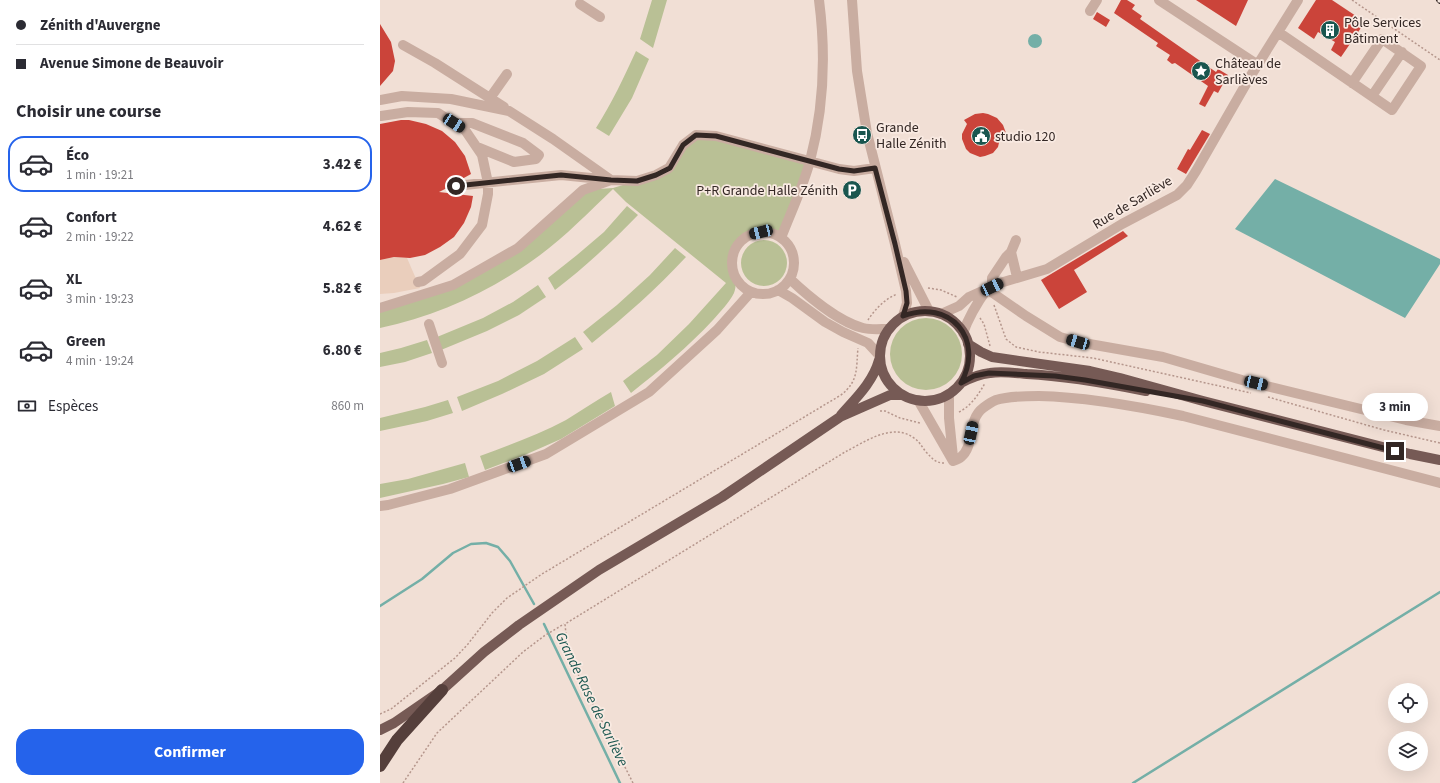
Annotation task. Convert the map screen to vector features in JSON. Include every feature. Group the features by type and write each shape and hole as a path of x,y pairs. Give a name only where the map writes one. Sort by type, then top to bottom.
{"highway":[{"path":"380,766 398,740 442,690"}],"main road":[{"path":"840,417 869,383 876,371 882,342 888,329 900,318 914,312 929,311 941,314 954,321 964,333 969,347 968,367 961,383"},
{"path":"969,347 992,357 1090,371 1120,378 1203,401 1410,454 1440,460"},
{"path":"969,347 991,362 1113,380 1120,378"},
{"path":"880,356 881,368 886,379 893,388 903,395 918,400 934,399 949,394 961,383 974,376 989,373 1070,378 1203,401"},
{"path":"380,730 394,723 442,690 484,652 599,570 722,497 840,417 890,395 903,395"},
{"path":"380,738 394,723"}],"street":[{"path":"781,238 810,161 816,135 823,80 822,27 819,0"},
{"path":"852,0 857,71 866,128 906,291 907,303 900,318"},
{"path":"1090,12 1097,0"},
{"path":"1159,0 1258,65"},
{"name":"Rue de Sarliève","path":"941,314 959,306 976,293 1017,277 1047,269 1122,224 1177,195 1187,185 1298,0"},
{"path":"580,4 600,17"},
{"path":"1278,32 1352,83 1392,110 1421,66 1382,38 1352,83"},
{"path":"403,45 490,98 553,139 611,180"},
{"path":"1372,96 1402,52"},
{"path":"490,98 507,74"},
{"path":"380,100 402,96 451,99 509,111"},
{"path":"381,116 408,112 438,113 465,130 482,155 488,183 488,194 482,225 460,254 423,281 418,282"},
{"path":"454,123 472,122 523,143 539,155 536,160 514,162 477,147"},
{"path":"456,186 561,175 637,181 656,175 670,168 683,145 696,135 716,136 839,169 854,171 875,168"},
{"path":"380,308 453,285 518,248 583,190 611,180"},
{"path":"761,232 772,233 781,238 788,244 794,261 794,270 790,279 785,286 770,294 751,292 742,286 736,278 733,268 733,258 736,248 743,240 751,235 761,232"},
{"path":"964,333 973,308 990,288 992,278 1011,252 1016,240"},
{"path":"895,244 916,289 929,311"},
{"path":"895,244 892,250 901,293 900,318"},
{"path":"1011,252 1017,277"},
{"path":"790,279 809,297 831,312 863,328 888,329"},
{"path":"990,288 1026,316 1060,337 1078,342 1163,357 1242,380 1406,420 1440,426"},
{"path":"778,290 792,298 825,322 843,332 868,342 880,356"},
{"path":"383,507 450,489 546,454 649,392 717,330 751,292"},
{"path":"429,324 442,363"},
{"path":"949,394 949,418 953,461"},
{"path":"953,461 962,457 966,451 973,422 979,411 988,405 997,400 1013,397 1064,397 1140,407 1183,416 1440,483"},
{"path":"918,400 953,461"}],"path":[{"path":"1352,0 1440,60"},
{"path":"916,289 925,287 941,290 964,301"},
{"path":"990,288 1006,339 1016,348 1093,358 1254,393"},
{"path":"863,328 877,308 886,300 901,293"},
{"path":"973,308 984,324 990,342 992,357"},
{"path":"380,714 391,709 455,658 507,598 542,574 849,389 854,381 858,363 860,338"},
{"path":"949,418 967,408 981,390 989,373"},
{"path":"1261,395 1384,430 1440,442"},
{"path":"873,412 881,410 900,418 920,423 932,423"},
{"path":"403,783 438,733 523,652 544,636 845,452 885,433 895,432 906,433 915,438 935,461 946,463 953,461"},
{"path":"564,624 567,644 573,664 633,783"}],"green space":[{"path":"652,0 667,0 653,48 640,39"},
{"path":"636,51 649,59 632,98 609,136 596,128 613,100"},
{"path":"696,135 810,161 781,238 771,234 761,233 751,235 742,242 736,249 734,255 733,261 736,286 730,300 694,340 631,393 623,381 657,355 689,324 726,283 626,202 613,189 552,246 495,285 439,311 380,328 380,308 453,285 518,248 583,190 613,188 656,175"},
{"path":"627,206 638,215 598,254 555,290 548,278 604,232"},
{"path":"769,240 781,246 786,254 786,272 781,280 773,285 759,286 747,280 742,272 741,258 747,246 755,241"},
{"path":"675,248 686,257 640,302 592,343 583,332 617,305 650,275"},
{"path":"538,285 546,297 519,315 487,331 441,350 437,337 483,318 513,302"},
{"path":"926,318 946,324 956,334 962,354 956,374 946,384 926,390 906,384 896,374 890,354 896,334 906,324"},
{"path":"575,337 583,349 544,374 462,411 457,397 498,381 537,361"},
{"path":"427,340 432,353 405,362 380,367 380,353"},
{"path":"611,392 615,406 561,439 485,470 480,456 523,440 566,420"},
{"path":"448,400 453,413 427,421 380,431 380,418"},
{"path":"465,463 469,477 380,498 380,484 408,479"}],"shaded area":[{"path":"394,257 407,258 420,288 380,294 380,260"}],"water":[{"path":"1035,34 1040,36 1042,41 1040,46 1035,48 1030,46 1028,41 1030,36"},
{"path":"1275,179 1440,259 1440,264 1405,318 1235,229"}],"building":[{"path":"1121,0 1127,0 1135,5 1132,9 1142,16 1140,19 1216,72 1218,69 1228,75 1218,93 1214,91 1205,107 1199,104 1208,86 1175,63 1172,64 1167,60 1170,55 1156,46 1158,43 1114,13"},
{"path":"1196,0 1248,0 1236,26"},
{"name":"Pôle Services Bâtiment","path":"1316,0 1332,0 1365,22 1341,57 1331,50 1335,42 1318,32 1314,39 1298,28"},
{"path":"1097,12 1110,20 1106,27 1093,19"},
{"path":"380,24 391,42 395,61 393,71 380,86"},
{"name":"studio 120","path":"983,113 997,118 1003,125 1006,133 1001,134 998,147 993,153 980,157 970,153 966,149 962,139 962,134 967,124 964,120 975,114"},
{"path":"409,120 426,124 442,131 455,142 465,156 471,174 462,179 452,181 449,187 439,192 473,196 471,207 464,223 454,237 440,247 425,255 410,258 394,257 380,260 380,124"},
{"path":"1202,130 1210,134 1186,174 1177,169 1188,149 1190,150"},
{"path":"1123,231 1128,236 1074,270 1087,292 1059,309 1041,280"}],"waterway":[{"name":"Grande Rase de Sarliève","path":"380,606 422,579 453,553 471,544 486,543 498,547 510,561 534,604"},
{"path":"1133,783 1440,592"},
{"name":"Grande Rase de Sarliève","path":"544,624 620,783"}],"place":[{"name":"Pôle Services Bâtiment","path":"1330,30"},
{"name":"Château de Sarlièves","path":"1201,71"},
{"name":"Grande Halle Zénith","path":"862,135"},
{"name":"studio 120","path":"981,136"},
{"name":"P+R Grande Halle Zénith","path":"852,190"}],"route":[{"path":"456,186 561,175 637,181 656,175 670,168 683,145 696,135 716,136 839,169 854,171 875,168 906,291 907,303 903,316 914,312 929,311 941,314 954,321 964,333 969,349 969,361 961,383 974,376 989,373 1055,376 1085,380 1203,401 1395,451"}]}
